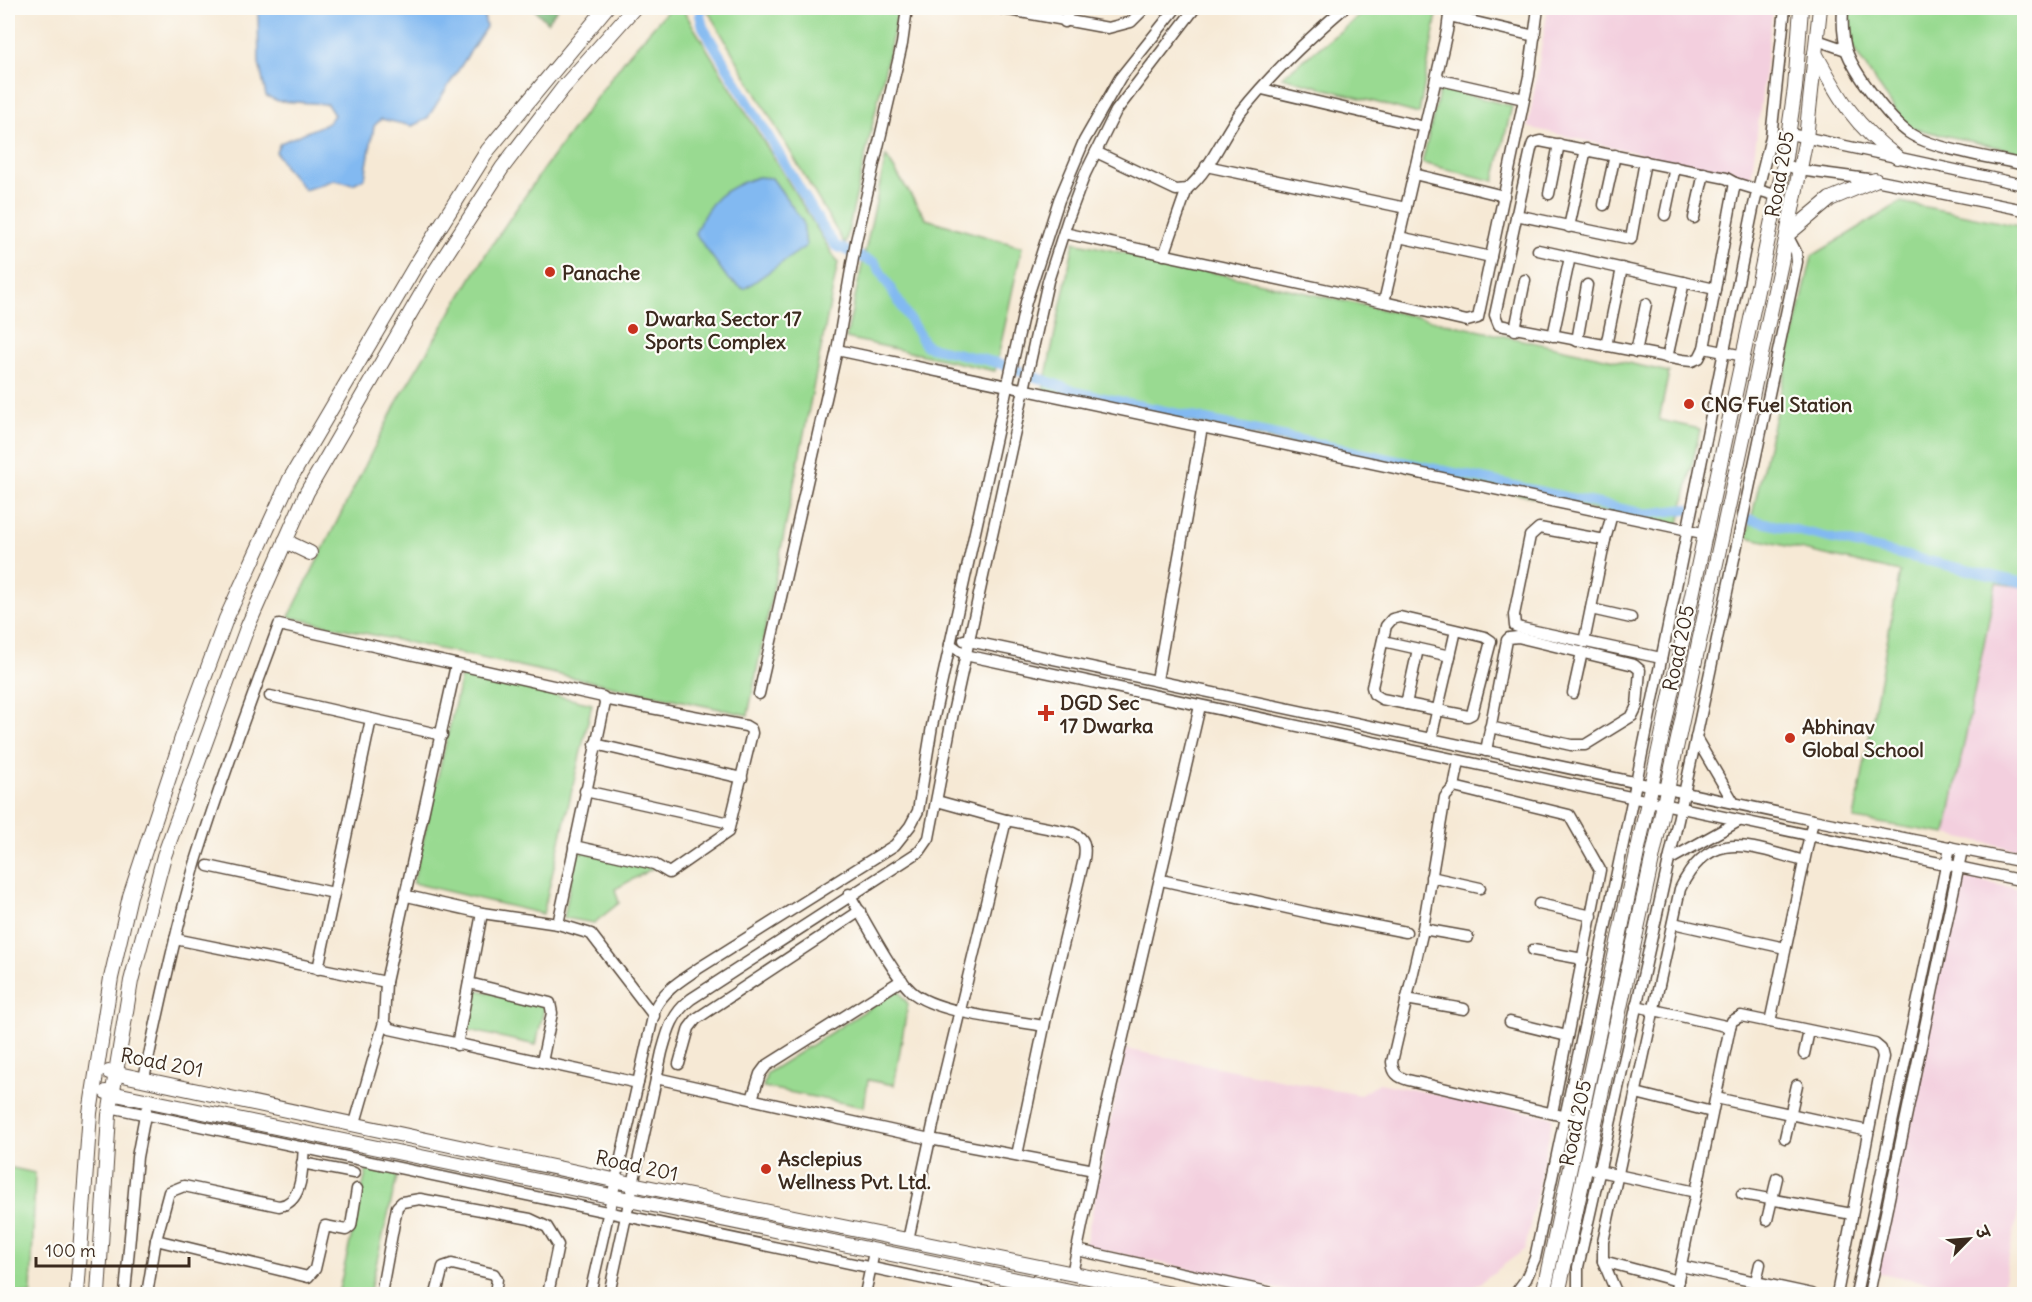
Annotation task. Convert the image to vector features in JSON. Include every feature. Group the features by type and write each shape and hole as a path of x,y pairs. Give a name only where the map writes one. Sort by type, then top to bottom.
{"main road":[{"path":"76,1294 93,1089 111,978 130,896 175,760 226,619 290,479 408,278 488,150 606,8"},
{"path":"98,1294 111,1101 131,981 164,856 247,628 307,492 430,279 496,177 563,88 634,8"},
{"name":"Road 205","path":"1543,1294 1785,164 1802,8"},
{"name":"Road 205","path":"1557,1294 1787,235 1806,138 1820,8"},
{"path":"1816,46 1848,112 1866,133 1897,157"},
{"path":"1787,235 1830,200 1875,180"},
{"path":"285,542 310,553"},
{"name":"Road 201","path":"96,1068 632,1184 1172,1294"},
{"name":"Road 201","path":"93,1089 111,1101 147,1101 610,1204 628,1202 1085,1294"},
{"path":"1533,1294 1548,1270"},
{"path":"1562,1276 1563,1294"}],"street":[{"path":"759,694 837,350 856,241 902,44 907,8"},
{"path":"998,8 1041,12 1065,22 1117,28 1131,22 1145,8"},
{"path":"1065,22 1069,8"},
{"path":"590,1294 654,1016 667,990 903,836 918,811 932,726 1026,302 1055,211 1084,141 1120,78 1176,8"},
{"path":"609,1294 656,1078 670,1023 681,1007 849,894 924,847 929,838 965,655 1048,281 1096,152 1116,111 1195,8"},
{"path":"1164,255 1187,189 1206,166 1240,113 1344,8"},
{"path":"1064,233 1473,320 1480,312 1524,99 1538,8"},
{"path":"1515,1294 1526,1279 1535,1258 1636,783 1772,125 1785,8"},
{"path":"1843,8 1846,50 1859,74 1895,120 1909,133 1926,141 2025,165"},
{"path":"1384,302 1436,79 1449,12 1535,36"},
{"path":"1816,46 1846,50"},
{"path":"1436,79 1524,99"},
{"path":"1262,89 1425,127"},
{"path":"1790,134 2025,185"},
{"path":"1736,183 1704,348 1699,358 1692,361 1667,358 1515,330 1499,325 1496,315 1533,143 1540,141 1559,144 1704,173 1778,195"},
{"path":"1549,194 1559,144"},
{"path":"1569,227 1586,149"},
{"path":"1096,152 1176,190 1187,189"},
{"path":"1604,205 1615,155"},
{"path":"1516,215 1631,239 1646,161"},
{"path":"1785,164 1799,170 1875,180 2025,210"},
{"path":"1206,166 1406,208"},
{"path":"1665,215 1675,168"},
{"path":"1694,218 1704,173"},
{"path":"1414,174 1504,196"},
{"path":"1578,1294 1578,1267 1681,808 1797,262 1796,252 1787,235"},
{"path":"1400,237 1491,257"},
{"path":"1538,250 1715,289"},
{"path":"1553,336 1570,257"},
{"path":"1606,346 1622,268"},
{"path":"1515,330 1525,280"},
{"path":"1667,358 1684,282"},
{"path":"1577,341 1587,285"},
{"path":"1636,352 1646,304"},
{"path":"1704,348 1744,356"},
{"path":"837,350 1024,386 1202,427 1707,534"},
{"path":"1157,680 1202,427"},
{"path":"1573,693 1612,514"},
{"path":"1490,727 1580,746 1632,716 1637,706 1641,675 1637,666 1515,626 1516,603 1533,530 1546,527 1605,540"},
{"path":"1591,609 1631,618"},
{"path":"1400,617 1456,630 1489,638 1491,644 1474,712 1468,716 1406,704 1382,699 1372,691 1389,622 1400,617"},
{"path":"144,1078 175,939 222,781 279,625 604,699 749,727 752,733 725,836 669,873 654,864 574,846"},
{"path":"1431,739 1456,630"},
{"path":"1486,751 1509,638 1661,658"},
{"path":"950,644 969,639 1636,783 2025,862"},
{"path":"1383,641 1450,656"},
{"path":"950,644 965,655 1809,836 2025,880"},
{"path":"1406,704 1418,649"},
{"path":"355,1124 384,1023 386,982 407,896 456,665"},
{"path":"270,696 442,735"},
{"path":"558,924 605,704 604,699"},
{"path":"1072,1274 1200,706"},
{"path":"318,969 371,719"},
{"path":"1696,738 1734,803"},
{"path":"595,744 742,778"},
{"path":"1459,761 1454,788 1445,797 1423,929 1392,1062 1393,1071 1399,1077 1580,1120"},
{"path":"1454,788 1569,815 1600,870 1552,1113"},
{"path":"585,791 730,824"},
{"path":"938,801 1006,820 1073,833 1082,838 1085,844 1084,859 1044,1026 1017,1155"},
{"path":"908,1240 1006,820"},
{"path":"1770,1022 1813,820"},
{"path":"1669,860 1739,821"},
{"path":"1617,1294 1604,1261 1604,1242 1617,1174 1685,878 1690,868 1706,855 1723,847 1742,845 1804,861"},
{"path":"1856,1294 1950,847"},
{"path":"1869,1294 1962,850"},
{"path":"208,866 334,893"},
{"path":"1431,878 1480,888"},
{"path":"1161,880 1406,932"},
{"path":"849,894 902,980 921,999 961,1011 1044,1026"},
{"path":"407,896 482,913 558,924 594,936 654,1016"},
{"path":"1539,904 1592,916"},
{"path":"680,1064 689,1028 696,1019 860,911"},
{"path":"458,1045 482,913"},
{"path":"1673,923 1785,948"},
{"path":"1423,929 1468,937"},
{"path":"175,939 386,982"},
{"path":"1533,950 1583,959"},
{"path":"752,1100 760,1074 766,1066 902,980"},
{"path":"469,983 550,1003 552,1013 542,1062"},
{"path":"1406,999 1464,1009"},
{"path":"1636,1005 1730,1027"},
{"path":"1675,1294 1730,1027 1732,1021 1741,1016 1875,1044 1881,1049 1883,1057 1837,1294"},
{"path":"1510,1022 1567,1036"},
{"path":"384,1023 390,1029 638,1083"},
{"path":"1804,1054 1809,1030"},
{"path":"656,1078 930,1139 1094,1170"},
{"path":"1785,1138 1797,1085"},
{"path":"1636,1093 1712,1112"},
{"path":"1716,1098 1868,1131"},
{"path":"111,1101 145,1115 610,1204 625,1216 996,1294"},
{"path":"125,1294 137,1157 147,1101"},
{"path":"147,1294 165,1199 172,1189 184,1186 283,1206 296,1196 304,1147"},
{"path":"302,1163 354,1173"},
{"path":"1585,1167 1696,1192"},
{"path":"1767,1220 1777,1178"},
{"path":"156,1240 308,1277 315,1269 325,1226 346,1230 351,1226 357,1189"},
{"path":"1742,1194 1852,1214"},
{"path":"381,1294 397,1207 402,1202 414,1199 530,1219 548,1227 558,1245 548,1294"},
{"path":"1077,1250 1277,1294"},
{"path":"865,1294 874,1252"},
{"path":"1604,1261 1678,1281"},
{"path":"436,1294 443,1267 452,1264 494,1274 497,1279 495,1294"},
{"path":"1753,1294 1760,1264"},
{"path":"1681,1266 1812,1294"}],"shaded area":[{"path":"1548,8 1773,8 1751,180 1528,127"},
{"path":"1996,582 2024,587 2024,851 1946,834"},
{"path":"1950,875 2024,890 2024,1053 2020,1077 2024,1092 2024,1185 2001,1294 1986,1294 1865,1270"},
{"path":"1125,1049 1360,1095 1379,1083 1553,1117 1525,1249 1465,1294 1300,1294 1085,1246"}],"green space":[{"path":"533,8 558,8 547,22"},
{"name":"Dwarka Sector 17 Sports Complex","path":"670,8 682,8 838,263 748,715 289,617 398,400 487,252 544,168 629,54"},
{"path":"712,8 899,8 845,245 708,11"},
{"path":"1370,8 1438,8 1419,114 1282,77"},
{"path":"1849,8 2001,8 2024,14 2024,153 1907,127 1848,41"},
{"path":"1440,88 1512,106 1494,181 1422,163"},
{"path":"886,156 926,219 1022,247 995,371 846,338"},
{"path":"1901,202 2024,227 2024,587 1996,583 1946,834 1854,819 1900,572 1747,537 1812,256"},
{"path":"1074,242 1669,372 1659,420 1700,429 1678,529 1043,390"},
{"path":"462,673 592,704 543,914 413,883"},
{"path":"576,850 655,867 615,889 619,903 594,923 564,918"},
{"path":"473,989 545,1004 536,1045 464,1029"},
{"path":"898,990 908,1004 894,1085 868,1080 864,1107 763,1087 767,1073"},
{"path":"368,1164 398,1173 369,1294 338,1294"},
{"path":"8,1167 35,1173 31,1294 8,1294"}],"water":[{"path":"261,8 478,8 484,14 486,27 427,119 412,126 381,119 374,126 365,178 353,184 334,180 305,190 284,166 276,152 280,143 328,123 334,115 327,104 278,101 266,96 259,63 258,14"},
{"path":"758,177 772,178 803,222 806,246 744,289 728,279 695,233 706,212 719,197 735,186"}],"waterway":[{"path":"702,8 700,15 703,27 827,234 836,246 875,263 926,346 998,363 1076,392 1646,514 1687,509"},
{"path":"1748,519 2024,583"}],"place":[{"name":"Panache","path":"550,272"},
{"name":"Dwarka Sector 17 Sports Complex","path":"633,329"},
{"name":"CNG Fuel Station","path":"1689,404"},
{"name":"DGD Sec 17 Dwarka","path":"1046,713"},
{"name":"Abhinav Global School","path":"1790,738"},
{"name":"Asclepius Wellness Pvt. Ltd.","path":"766,1169"}]}
